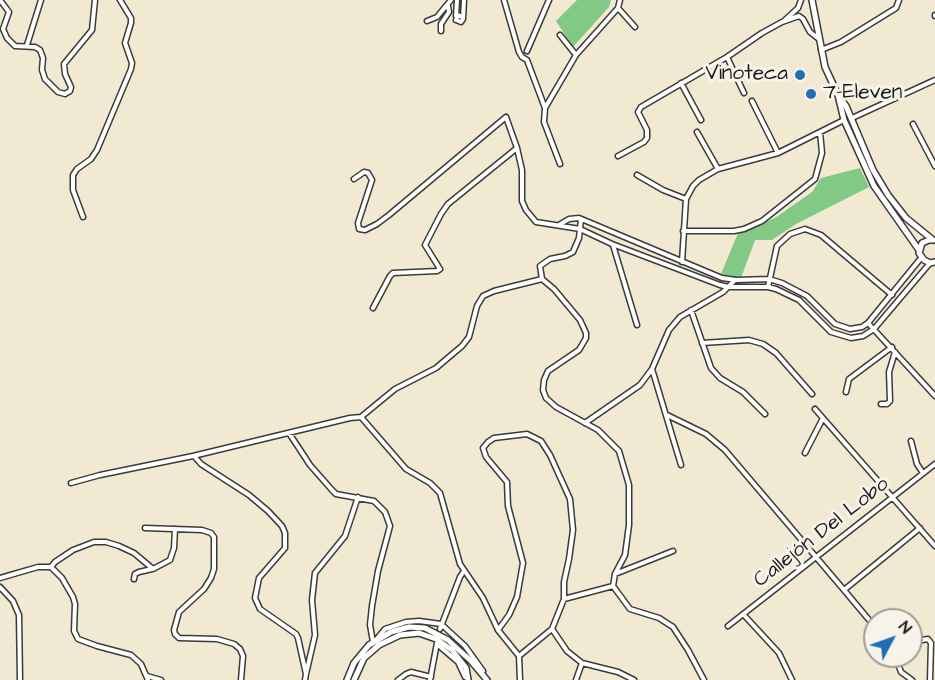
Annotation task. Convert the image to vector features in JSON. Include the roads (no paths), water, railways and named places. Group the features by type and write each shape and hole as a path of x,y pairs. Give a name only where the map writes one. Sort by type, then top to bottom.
{"street":[{"path":"0,0 9,12 3,26 4,34 15,46 35,46 42,54 42,70 45,79 58,92 68,93 71,87 65,74 64,64 92,30 95,0"},
{"path":"27,45 41,0"},
{"path":"83,217 73,190 73,175 98,150 131,69 132,63 125,43 131,18 120,0"},
{"path":"427,21 437,17 451,0"},
{"path":"457,0 456,17 458,15 462,17 464,0"},
{"path":"504,0 519,52 527,60 545,108 544,122 560,164"},
{"path":"545,0 547,6"},
{"path":"527,51 549,0"},
{"path":"545,108 576,55 618,8 620,0"},
{"path":"618,156 648,138 638,114 639,109 782,22 798,8 801,0"},
{"path":"812,0 820,50 838,95 844,120 874,186 919,250 921,258"},
{"path":"820,50 841,42 896,8 899,0"},
{"path":"441,31 440,25 449,12 448,5"},
{"path":"618,8 635,27"},
{"path":"782,22 799,16 810,32 819,39"},
{"path":"560,35 576,55"},
{"path":"727,57 744,93"},
{"path":"852,118 935,80"},
{"path":"681,83 701,120"},
{"path":"838,95 844,102 873,170 888,195 906,218 934,240"},
{"path":"752,101 778,153"},
{"path":"354,179 364,172 368,173 372,180 358,222 359,229 365,230 389,215 506,117 517,148 522,174 523,206 536,222 580,229 702,280 728,287 768,287 792,296 825,326 840,336 858,338 874,329 933,263 921,258"},
{"path":"682,262 686,199 699,180 718,169 778,153 844,120"},
{"path":"913,124 935,166"},
{"path":"697,132 718,169"},
{"path":"683,231 734,231 762,221 815,179 822,153 820,132"},
{"path":"373,308 393,273 440,269 425,245 441,214 448,204 517,148"},
{"path":"637,175 663,190 686,199"},
{"path":"558,225 573,218 581,219 722,278 769,279 782,283 801,292 842,327 856,329 868,323 921,258"},
{"path":"581,219 579,238 573,252 544,262 540,266 542,279 571,309 584,327 586,336 579,350 548,371 543,390 546,398 556,407 605,435 619,451 629,485 629,525 625,555 615,574 613,586 630,609 659,618 673,627 704,680"},
{"path":"768,287 777,246 782,239 798,230 805,229 821,235 892,295"},
{"path":"919,250 925,241 934,240"},
{"path":"612,244 637,325"},
{"path":"71,483 361,417 395,389 436,368 462,346 469,337 477,306 483,296 542,279"},
{"path":"585,423 640,385 652,369 669,330 680,317 707,302 736,280"},
{"path":"691,310 708,363 715,374 743,392 765,414"},
{"path":"868,323 935,396"},
{"path":"702,343 749,340 764,344 777,353 812,394"},
{"path":"846,392 849,379 893,349"},
{"path":"881,404 887,404 890,401 889,372 893,349"},
{"path":"652,369 681,465"},
{"path":"815,409 935,546"},
{"path":"667,415 706,434 724,450 863,613"},
{"path":"361,417 406,469 430,483 440,493 457,556 464,571 483,598 498,630 519,656 520,680"},
{"path":"805,453 823,418"},
{"path":"289,434 310,465 336,494 374,501 386,512 390,526 378,571 370,625 374,641"},
{"path":"498,630 509,615 517,597 523,563 508,506 507,482 483,452 485,445 494,438 527,434 536,436 550,455 570,499 573,515 572,542 564,582 564,599 552,629 519,656"},
{"path":"911,441 917,464 923,473"},
{"path":"193,456 201,464 249,495 282,526 285,533 285,548 259,578 255,598 260,609 296,634 306,674"},
{"name":"Callejón Del Lobo","path":"728,626 935,464"},
{"path":"305,680 315,635 312,600 315,573 345,536 358,497"},
{"path":"145,528 207,531 214,537 214,569 211,578 204,589 179,612 175,623 175,634 180,638 217,639 234,644 243,656 241,680"},
{"path":"844,590 920,528"},
{"path":"134,579 139,572 153,569 170,560 174,548 175,530"},
{"path":"0,578 38,567 51,567 84,545 94,542 106,542 134,553 153,569"},
{"path":"615,574 673,551"},
{"path":"51,567 62,578 73,597 74,631 78,639 131,655 141,664 147,678 161,680"},
{"path":"440,627 464,571"},
{"path":"564,599 613,586"},
{"path":"0,587 13,601 19,615 20,680"},
{"path":"743,614 779,653 792,680"},
{"path":"347,680 358,656 385,629 393,625 419,621 440,627 465,646 487,680"},
{"path":"374,641 391,632 409,627 425,628 448,640 471,661 487,680"},
{"path":"552,629 567,651 582,663 611,670 634,680"},
{"path":"354,680 364,658 379,645 400,635 419,633 436,639 452,650 466,668 467,680"},
{"path":"923,640 928,639 932,643 930,680"},
{"path":"398,680 411,672 430,679 437,644 458,662 467,680"},
{"path":"576,680 582,663"},
{"path":"899,668 912,680"}],"place":[{"name":"Vinoteca","path":"800,75"},
{"name":"7-Eleven","path":"811,94"}]}
